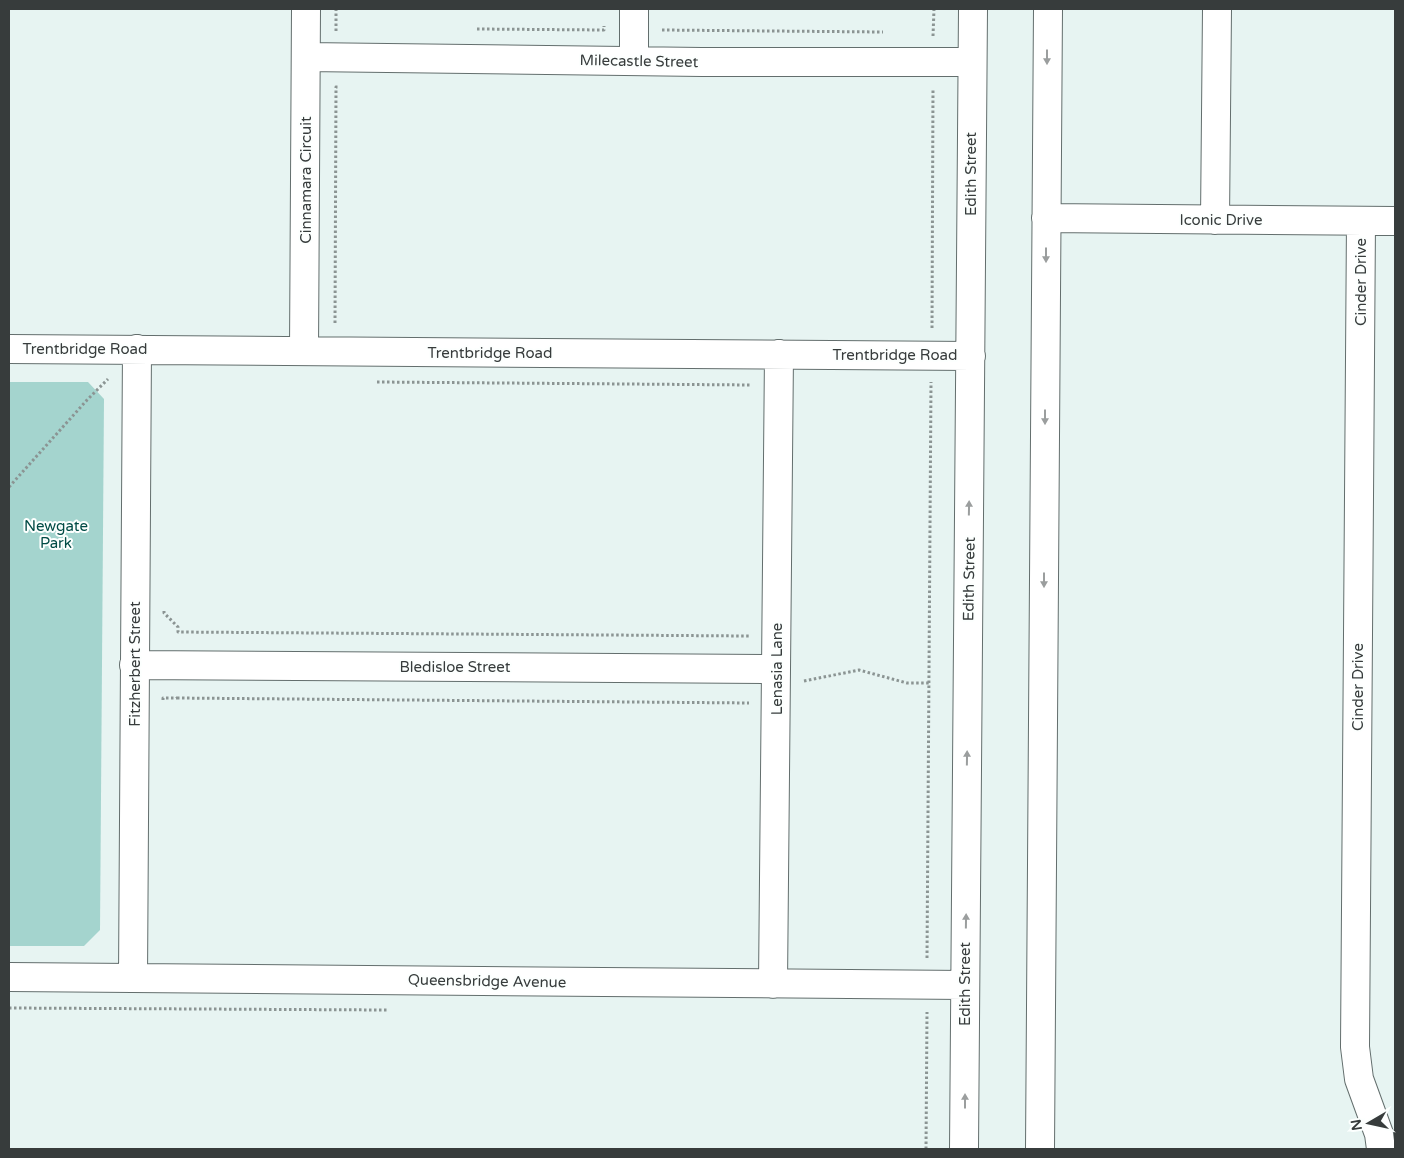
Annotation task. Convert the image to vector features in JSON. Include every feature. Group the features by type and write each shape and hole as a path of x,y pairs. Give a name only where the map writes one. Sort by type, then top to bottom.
{"street":[{"name":"Cinnamara Circuit","path":"304,351 306,9"},
{"name":"Edith Street","path":"964,1149 973,9"},
{"path":"1040,1149 1048,9"},
{"path":"1215,220 1217,9"},
{"path":"634,19 634,60"},
{"name":"Milecastle Street","path":"306,57 972,62"},
{"name":"Iconic Drive","path":"1046,218 1395,221"},
{"name":"Cinder Drive","path":"1361,221 1355,1047 1359,1079 1379,1134 1381,1149"},
{"name":"Trentbridge Road","path":"9,349 971,356"},
{"name":"Fitzherbert Street","path":"133,978 137,349"},
{"name":"Lenasia Lane","path":"773,984 779,354"},
{"name":"Bledisloe Street","path":"134,665 776,686"},
{"name":"Queensbridge Avenue","path":"9,977 965,984"}],"path":[{"path":"336,9 336,28"},
{"path":"926,1149 934,9"},
{"path":"634,19 885,32"},
{"path":"475,29 604,30 604,23"},
{"path":"924,32 934,32"},
{"path":"335,323 336,87 346,87"},
{"path":"9,487 108,379"},
{"path":"164,603 164,613 178,627 177,698"},
{"path":"178,632 777,636"},
{"path":"163,708 163,698 776,686 859,670 907,683 929,683"}],"green space":[{"name":"Newgate Park","path":"9,382 88,382 104,399 100,930 84,946 9,946"}]}
